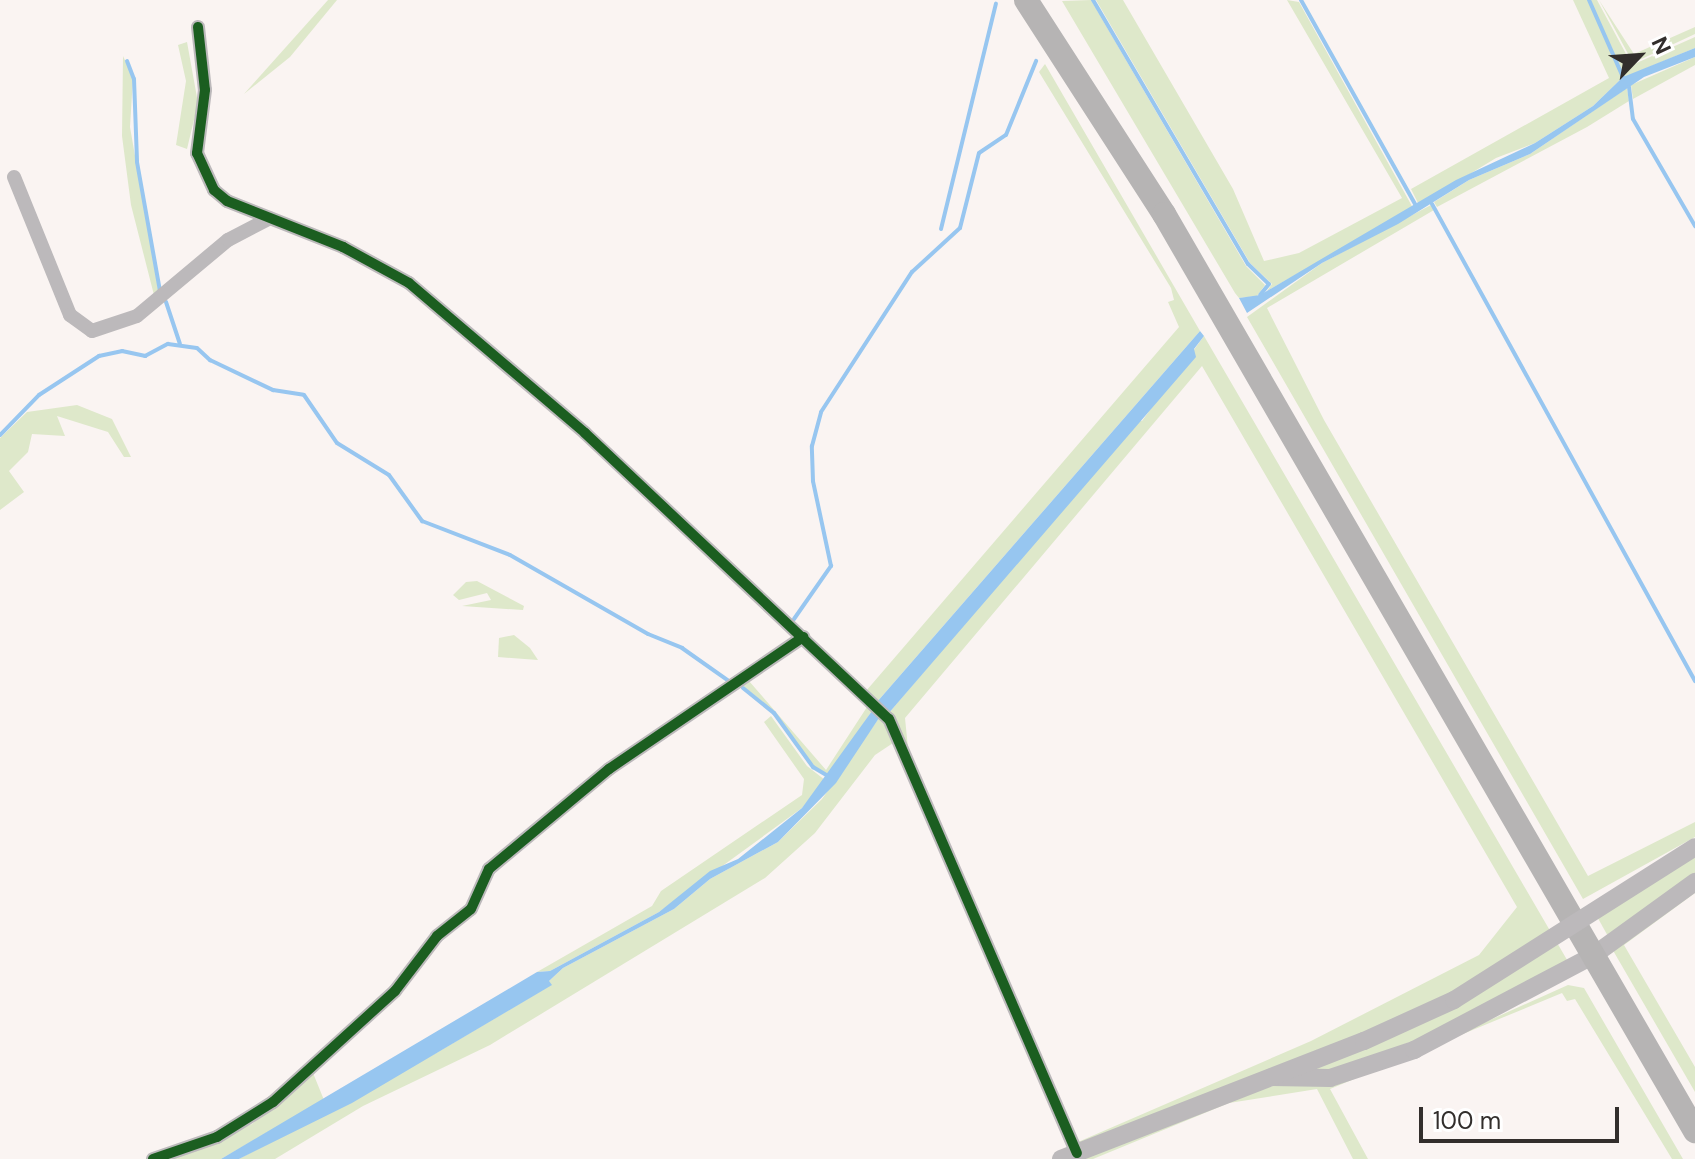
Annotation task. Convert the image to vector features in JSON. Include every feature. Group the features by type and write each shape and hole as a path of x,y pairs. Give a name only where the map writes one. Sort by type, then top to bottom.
{"highway":[{"path":"1026,0 1164,214 1695,1131"}],"street":[{"path":"198,27 205,90 197,137 199,167 227,201 343,247 409,283 585,433 889,719 1069,1156 1272,1077 1454,1000 1695,847"},
{"path":"14,177 70,315 92,331 137,316 228,240 270,218"},
{"path":"153,1159 217,1137 256,1116 395,991 437,936 471,909 489,869 609,769 803,637"},
{"path":"1272,1077 1330,1078 1367,1068 1503,1006 1594,955 1695,882"}],"green space":[{"path":"328,0 337,0 290,57 244,94"},
{"path":"1091,0 1246,266 1265,285 1257,296 1239,298 1235,293 1062,1"},
{"path":"1096,0 1123,0 1233,189 1264,261 1299,253 1402,198 1287,0 1299,2 1413,208 1267,291 1272,284 1250,263"},
{"path":"1573,0 1588,0 1622,78 1593,106 1535,143 1496,158 1419,205 1411,189 1609,78"},
{"path":"1590,0 1597,0 1632,65 1695,37 1695,48 1625,77"},
{"path":"1599,0 1634,54 1695,27 1695,34 1633,63"},
{"path":"187,42 198,103 187,149 176,145 186,81 178,45"},
{"path":"123,56 133,78 130,127 159,294 155,299 131,205 122,136"},
{"path":"1695,57 1695,65 1633,99 1631,85"},
{"path":"1045,64 1200,331 877,702 866,691 1179,327 1168,302 1174,300 1171,288 1039,72"},
{"path":"1627,88 1629,101 1587,127 1437,207 1434,202 1469,180 1530,154"},
{"path":"1431,205 1434,210 1267,308 1324,420 1588,876 1695,822 1695,837 1583,899 1247,317 1322,263"},
{"path":"1204,336 1570,965 1453,1025 1334,1072 1304,1073 1394,1023 1084,1145 1078,1142 1311,1041 1479,955 1517,907 1202,366 905,718 908,748 888,714 1138,419 1142,421"},
{"path":"77,405 112,419 131,457 124,457 108,432 57,416 65,436 32,434 28,452 9,471 24,492 0,510 0,438 27,412"},
{"path":"477,581 524,606 523,610 462,606 491,600 487,593 459,600 453,595 466,582"},
{"path":"514,635 530,648 538,660 498,657 499,638"},
{"path":"749,681 826,770 867,707 872,711 829,775 814,766 775,712 743,686"},
{"path":"771,716 807,766 825,780 802,808 659,912 550,971 537,972 652,906 661,891 802,795 804,779 764,722"},
{"path":"879,718 896,741 875,755 815,833 765,878 490,1045 363,1106 275,1159 239,1159 438,1052 551,985 548,982 563,968 674,909 710,879 778,842 822,799"},
{"path":"1695,853 1695,878 1609,938 1595,913"},
{"path":"1695,887 1695,893 1624,945 1695,1067 1695,1092 1611,947"},
{"path":"1568,985 1584,988 1683,1159 1672,1159 1575,999 1567,1001 1562,993 1330,1089 1368,1159 1353,1159 1317,1089 1229,1103 1093,1159 1075,1159 1227,1097 1421,1051"},
{"path":"313,1073 324,1100 221,1159 161,1159 252,1124"}],"water":[{"path":"1695,48 1695,57 1644,77 1530,154 1469,180 1398,224 1322,263 1247,313 1239,298 1260,295 1456,180 1535,143 1593,106 1623,77"},
{"path":"1200,331 1204,336 1194,349 1196,357 888,714 877,702"},
{"path":"872,711 879,718 836,783 778,842 710,879 674,909 563,968 549,981 552,985 352,1103 239,1159 221,1159 537,972 550,971 659,912 710,871 738,859 802,808"}],"waterway":[{"path":"1093,0 1248,264 1269,284 1260,295"},
{"path":"1301,0 1416,206"},
{"path":"1589,0 1623,77"},
{"path":"941,229 996,4"},
{"path":"127,61 134,79 137,162 160,291"},
{"path":"794,619 831,566 813,481 812,446 821,412 912,272 960,228 979,153 1006,135 1036,61"},
{"path":"1629,87 1633,119 1695,226"},
{"path":"1432,204 1695,681"},
{"path":"166,302 180,344"},
{"path":"0,435 39,395 99,356 122,351 145,356 168,344 197,348 210,360 273,390 304,395 337,443 389,475 422,521 510,555 648,634 682,648 729,681"},
{"path":"743,688 774,713 813,767 828,776"}],"cycle path":[{"path":"198,27 205,90 197,153 214,190 227,201 343,247 409,283 585,433 889,719 1077,1153"},
{"path":"153,1159 217,1137 273,1102 395,991 437,936 471,909 489,869 609,769 803,637"}]}
